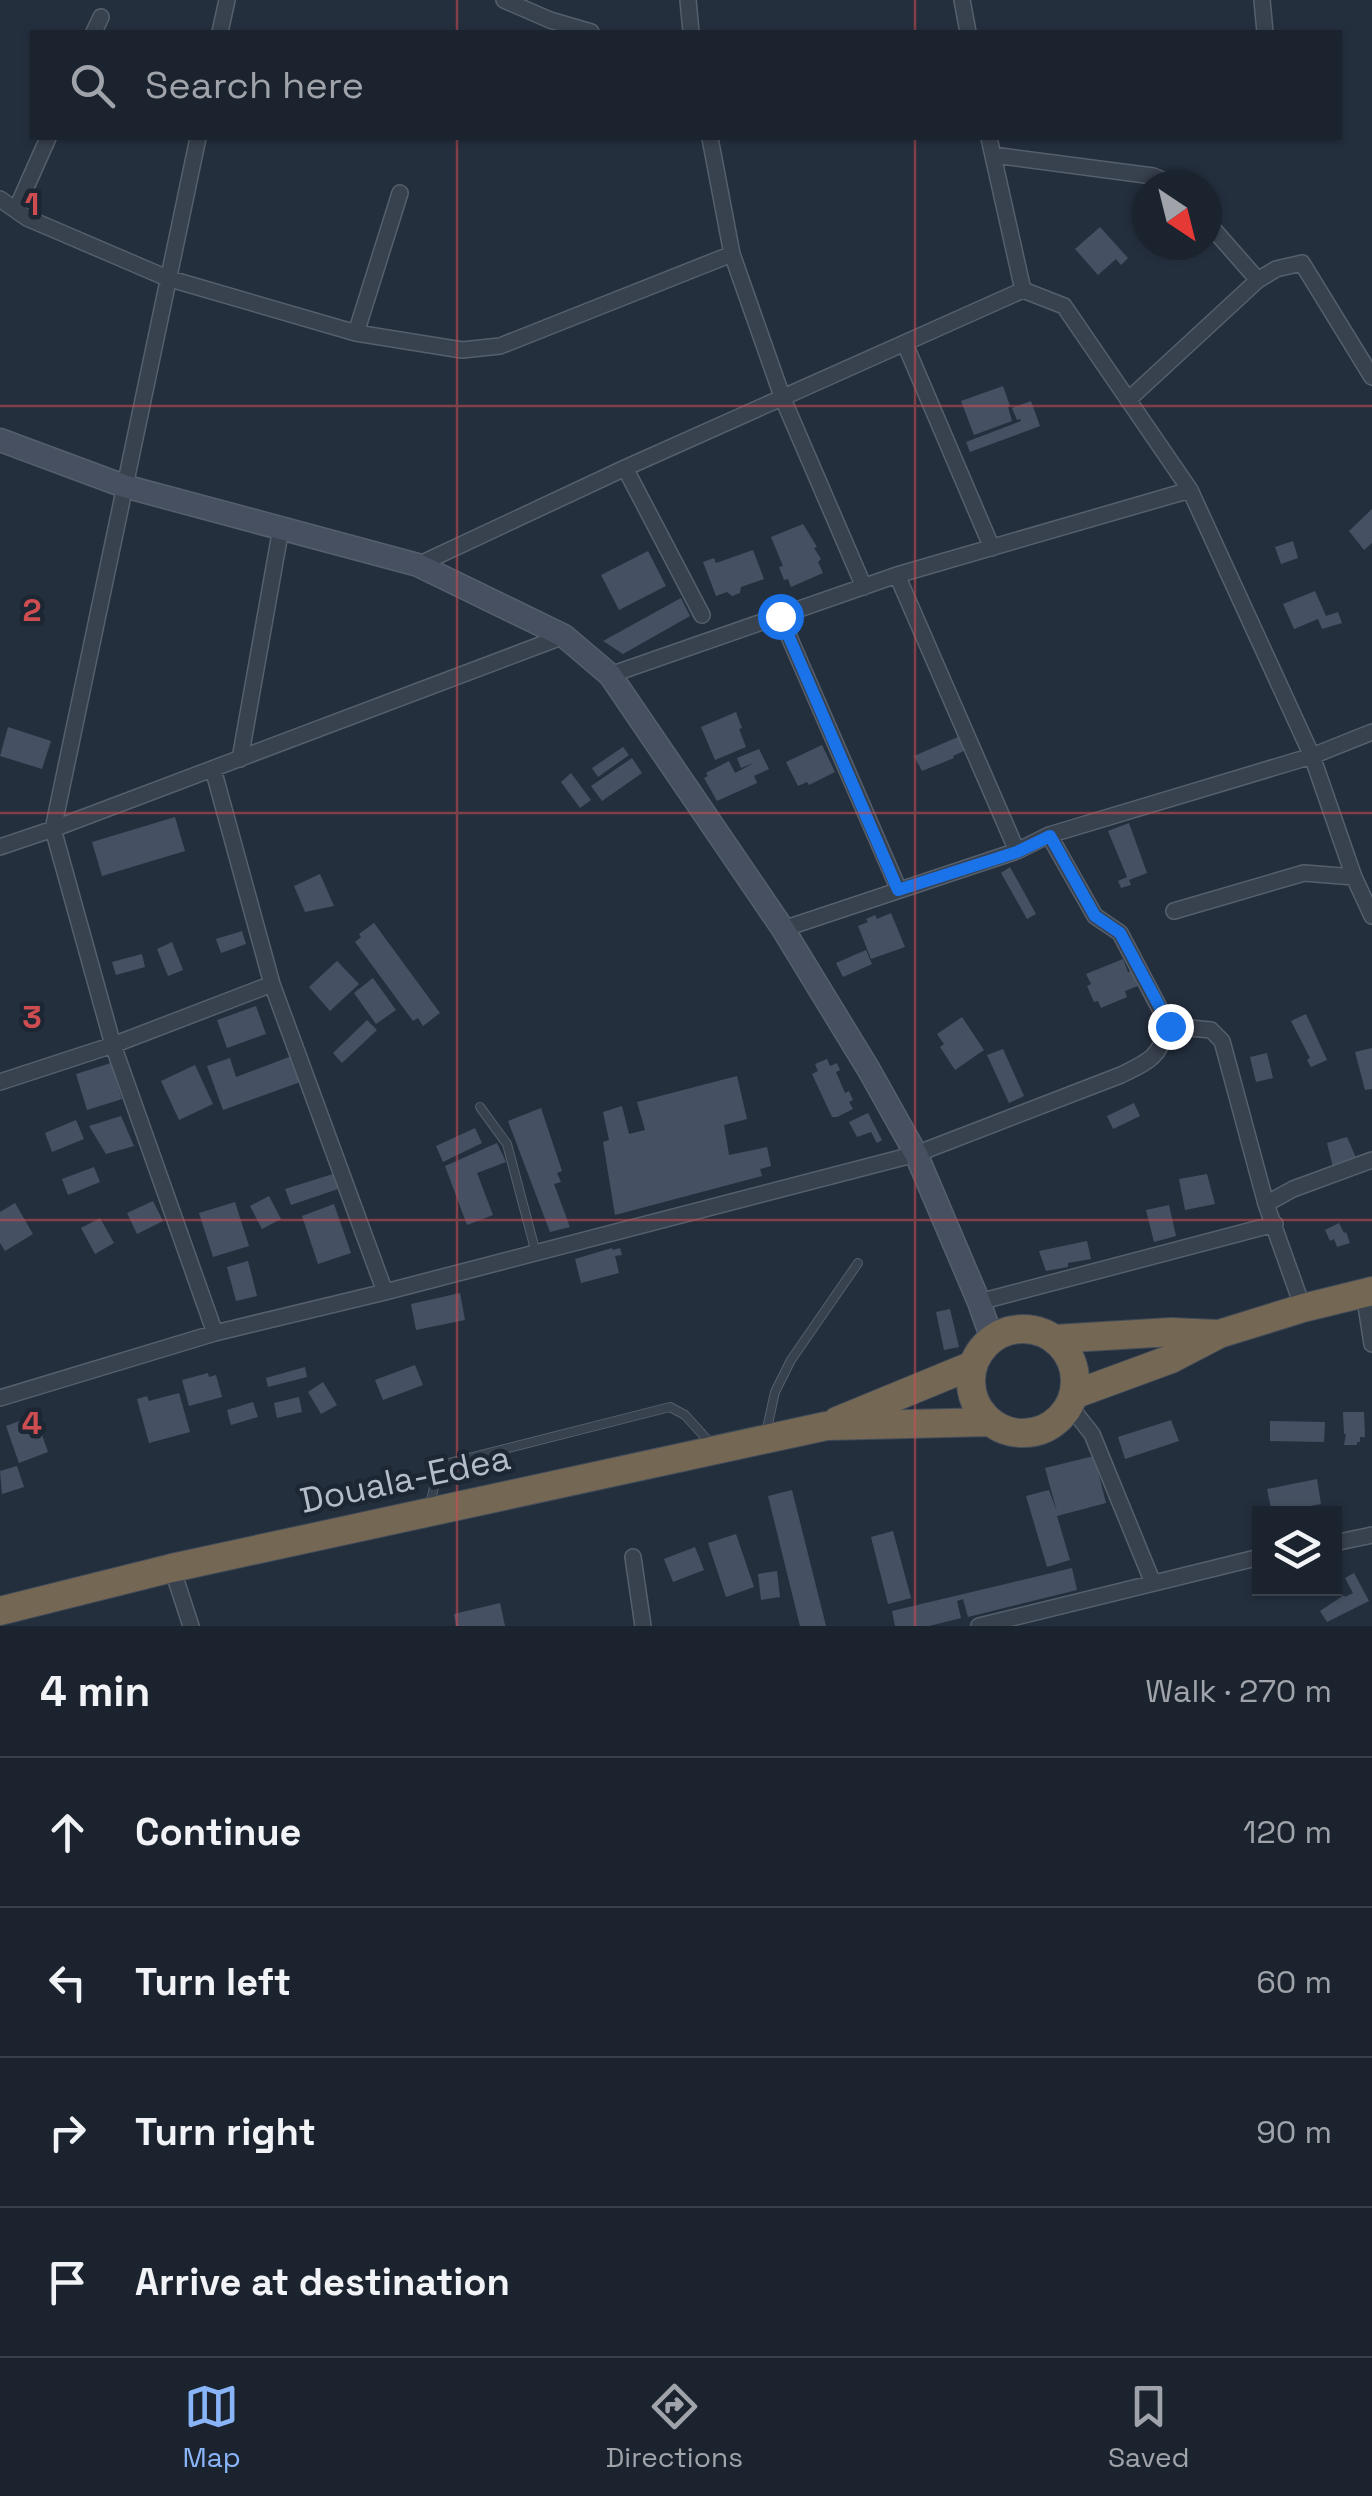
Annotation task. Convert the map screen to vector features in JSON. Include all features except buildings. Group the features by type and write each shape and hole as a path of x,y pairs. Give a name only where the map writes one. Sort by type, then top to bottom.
{"highway":[{"path":"1071,1400 1171,1359 1219,1334 1368,1292"},
{"path":"1024,1329 1054,1340 1065,1350 1075,1380 1071,1400 1054,1423 1033,1432 1010,1432 990,1422 977,1406 971,1386 973,1365 984,1346 1002,1334 1024,1329"},
{"path":"1054,1340 1170,1332 1219,1334"},
{"name":"Douala-Edea","path":"826,1426 973,1365"},
{"name":"Douala-Edea","path":"0,1610 172,1568 826,1426 990,1422"}],"main road":[{"path":"0,440 124,486 418,565 564,636 610,675 783,929 869,1070 916,1154 992,1339"}],"street":[{"path":"220,30 228,0"},
{"path":"504,0 585,30"},
{"path":"688,0 691,30"},
{"path":"962,0 968,30"},
{"path":"1262,0 1265,30"},
{"path":"16,210 47,140"},
{"path":"198,140 54,830 112,1045 215,1333"},
{"path":"710,140 732,254 783,399 864,587"},
{"path":"989,140 1023,290"},
{"path":"993,156 1132,173"},
{"path":"356,333 400,193"},
{"path":"0,199 27,218 168,278 356,333 462,350 500,346 732,254"},
{"path":"1222,239 1258,280"},
{"path":"1128,400 1258,280 1276,269 1302,264 1372,377"},
{"path":"418,565 1023,290 1064,306 1190,490 1312,756 1354,877 1372,916"},
{"path":"905,344 992,548"},
{"path":"625,468 702,614"},
{"path":"610,675 897,575 1190,490"},
{"path":"240,759 281,528"},
{"path":"897,575 1017,852"},
{"path":"780,616 898,890"},
{"path":"0,847 564,636"},
{"path":"783,929 1017,852 1050,836 1312,756 1372,732"},
{"path":"212,769 272,984 385,1292"},
{"path":"2,1392 215,1333 916,1154 1145,1063 1161,1050 1170,1026 1120,933 1095,916 1050,836"},
{"path":"1174,911 1304,873 1354,877"},
{"path":"0,1082 112,1045 272,984"},
{"path":"1170,1026 1211,1030 1222,1041 1266,1204 1303,1308"},
{"path":"1266,1204 1372,1160"},
{"path":"980,1302 1275,1224"},
{"path":"1368,1292 1372,1344"},
{"path":"1071,1400 1092,1434 1153,1583"},
{"path":"1342,1541 1372,1535"},
{"path":"633,1557 643,1626"},
{"path":"979,1626 1252,1559"},
{"path":"172,1568 191,1626"}],"lane":[{"path":"480,1107 507,1144 536,1252"},
{"path":"764,1439 775,1392 790,1360 858,1263"},
{"path":"429,1512 438,1470 445,1464 670,1407 685,1415 716,1449"}],"route":[{"path":"780,616 898,890 1017,852 1050,836 1095,916 1120,933 1170,1026"}]}
